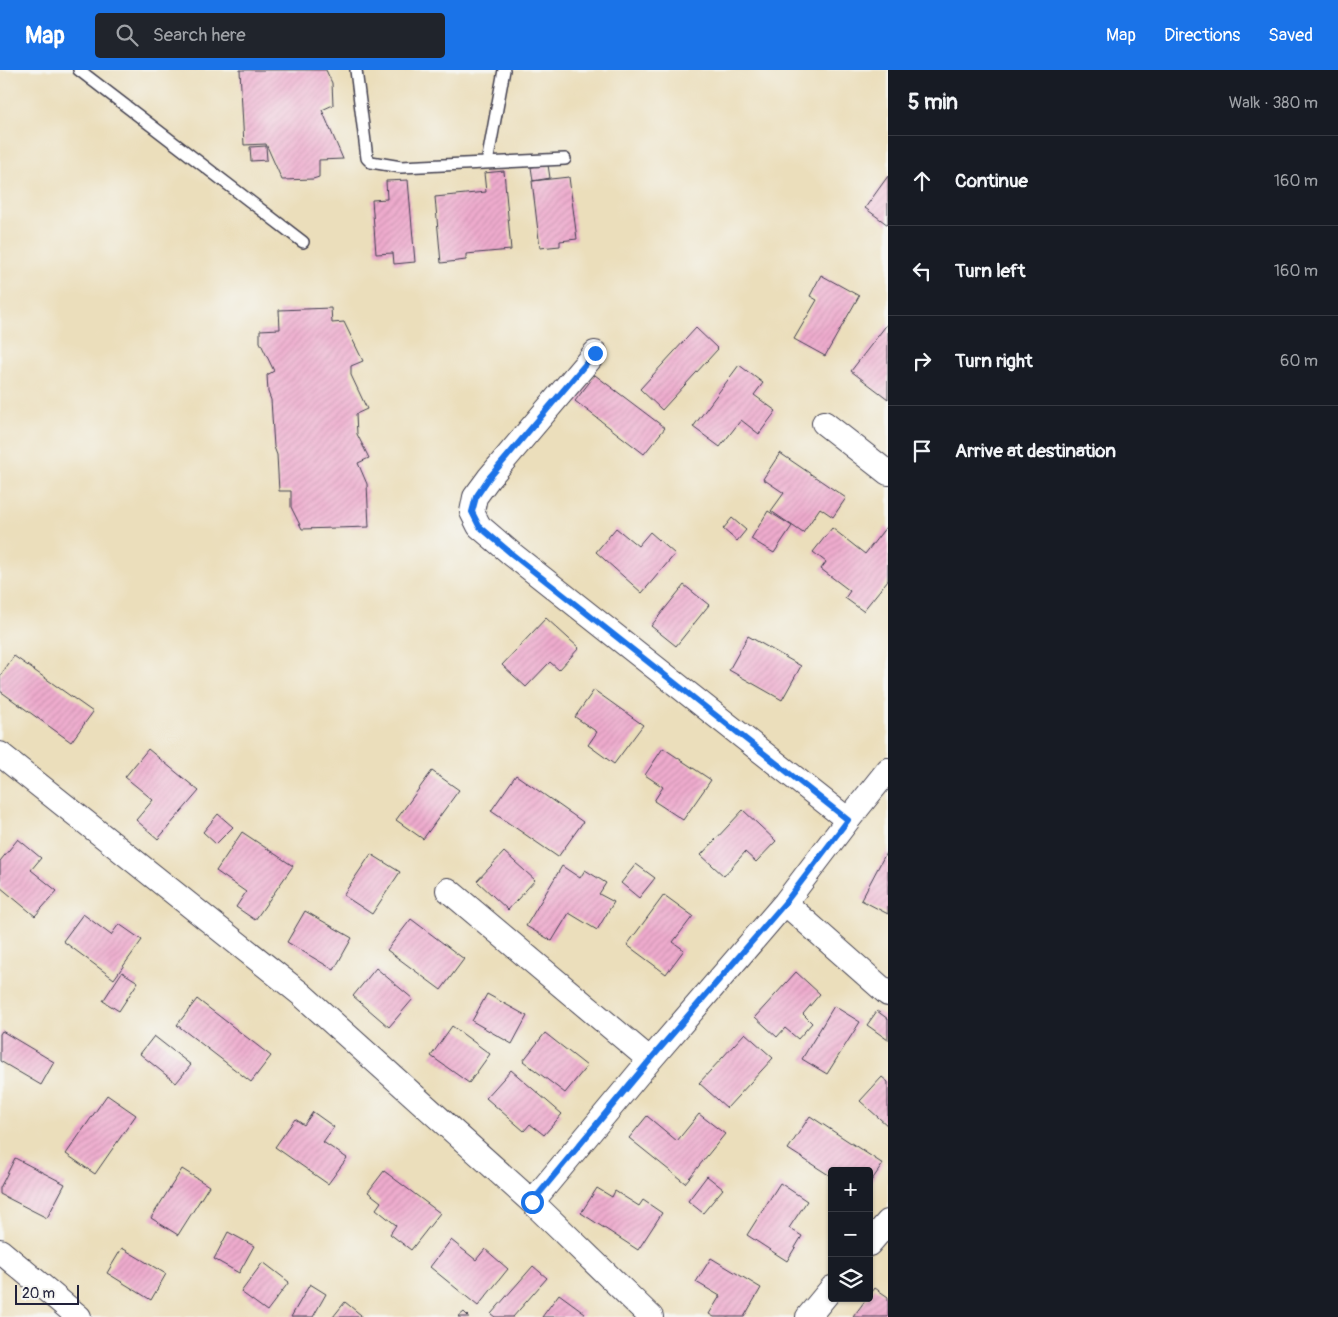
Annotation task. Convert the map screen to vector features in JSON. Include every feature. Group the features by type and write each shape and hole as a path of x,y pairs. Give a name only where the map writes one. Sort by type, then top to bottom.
{"street":[{"path":"595,353 489,478 476,497 472,512 479,526 848,820"},
{"path":"824,423 888,473"},
{"path":"0,754 301,994 532,1202 638,1313"},
{"path":"532,1202 650,1060 785,903 888,770"},
{"path":"448,890 650,1060"},
{"path":"785,903 888,994"},
{"path":"873,1240 888,1223"},
{"path":"0,1251 79,1317"},
{"path":"808,1317 828,1293"}],"lane":[{"path":"79,70 303,242"},
{"path":"356,70 367,158 371,162 401,168 565,159"},
{"path":"487,163 504,70"}],"building":[{"path":"240,70 326,70 332,83 333,105 322,110 343,159 319,160 319,177 313,179 282,180 266,144 244,145"},
{"path":"266,146 267,160 251,161 250,147"},
{"path":"548,165 550,178 533,181 531,167"},
{"path":"504,171 511,250 466,254 466,260 441,263 435,197 486,192 484,173"},
{"path":"888,176 888,225 865,208"},
{"path":"569,177 577,239 560,241 560,246 540,248 532,181"},
{"path":"408,180 415,262 394,264 393,253 376,254 372,200 387,199 386,181"},
{"path":"821,275 859,296 825,356 794,339 817,300 810,296"},
{"path":"331,308 332,323 344,322 363,361 351,366 351,375 367,409 356,414 357,434 369,458 358,463 367,484 369,527 302,529 291,507 291,491 279,491 277,455 274,447 271,400 268,392 267,375 274,371 260,342 260,330 280,329 279,310"},
{"path":"888,323 888,399 851,371"},
{"path":"696,328 718,349 662,410 640,389"},
{"path":"739,365 763,383 754,395 776,411 759,434 741,420 720,447 693,427"},
{"path":"595,375 665,428 644,454 575,401"},
{"path":"780,453 846,498 833,517 820,508 803,533 771,511 784,493 763,479"},
{"path":"768,511 792,526 774,553 751,539"},
{"path":"732,518 746,530 737,541 723,529"},
{"path":"886,527 888,529 888,580 863,611 845,598 850,591 821,569 826,562 813,552 832,528 865,554"},
{"path":"616,528 638,546 650,532 675,554 642,593 596,552"},
{"path":"684,585 709,605 676,646 651,626"},
{"path":"546,618 579,648 559,670 550,662 526,687 502,665"},
{"path":"748,636 801,666 782,700 729,670"},
{"path":"14,656 93,712 71,742 0,691 0,676"},
{"path":"594,690 643,725 614,764 588,745 597,732 575,717"},
{"path":"663,748 711,780 683,820 654,801 663,787 645,775"},
{"path":"148,749 199,791 158,839 136,820 153,800 125,777"},
{"path":"432,771 459,790 423,839 396,820"},
{"path":"516,775 583,822 558,857 491,811"},
{"path":"743,810 776,841 756,862 745,852 724,876 701,855"},
{"path":"218,814 233,827 216,844 203,832"},
{"path":"242,832 293,866 255,920 236,907 246,892 216,871"},
{"path":"18,839 41,858 31,870 57,891 35,916 0,887 0,861"},
{"path":"888,849 888,914 861,900"},
{"path":"504,852 535,880 508,910 477,881"},
{"path":"371,854 400,872 372,914 343,895"},
{"path":"636,864 655,878 639,898 621,883"},
{"path":"562,866 580,878 585,870 606,883 599,894 614,902 597,930 569,913 552,941 526,926"},
{"path":"664,895 693,916 673,942 684,950 666,974 627,945"},
{"path":"305,911 352,938 334,970 287,942"},
{"path":"83,914 111,935 119,924 142,940 114,979 63,941"},
{"path":"411,919 464,959 441,990 387,950"},
{"path":"376,968 413,999 389,1027 353,996"},
{"path":"122,972 138,982 119,1011 103,1001"},
{"path":"796,972 820,994 803,1014 812,1023 798,1039 785,1028 777,1037 755,1017"},
{"path":"487,994 527,1016 512,1044 472,1021"},
{"path":"197,999 271,1056 251,1082 177,1025"},
{"path":"834,1006 860,1022 827,1074 802,1059"},
{"path":"877,1011 888,1019 888,1040 867,1025"},
{"path":"452,1026 490,1054 469,1083 431,1056"},
{"path":"2,1031 54,1062 41,1085 0,1061 0,1034"},
{"path":"545,1033 587,1066 565,1093 523,1061"},
{"path":"745,1033 773,1058 727,1108 699,1083"},
{"path":"154,1036 191,1065 176,1083 140,1054"},
{"path":"511,1070 562,1114 544,1135 530,1124 524,1131 486,1098"},
{"path":"882,1077 888,1082 888,1126 860,1101"},
{"path":"107,1095 136,1115 95,1174 66,1154"},
{"path":"313,1112 334,1127 323,1142 347,1158 328,1184 275,1147 295,1119 304,1125"},
{"path":"699,1114 725,1134 685,1183 629,1138 647,1116 677,1141"},
{"path":"810,1116 883,1164 873,1178 873,1167 828,1167 828,1174 788,1149"},
{"path":"15,1158 65,1184 47,1218 0,1194 0,1188"},
{"path":"182,1169 209,1186 178,1235 151,1218"},
{"path":"384,1171 440,1213 411,1250 390,1234 396,1225 376,1209 381,1202 368,1192"},
{"path":"707,1176 723,1189 703,1213 688,1201"},
{"path":"780,1183 807,1201 789,1228 802,1236 787,1261 747,1235"},
{"path":"597,1188 612,1197 615,1191 639,1206 643,1200 662,1213 638,1250 581,1213"},
{"path":"228,1232 254,1246 239,1273 214,1259"},
{"path":"451,1240 476,1260 485,1249 508,1269 478,1306 430,1267"},
{"path":"122,1248 166,1274 151,1300 107,1273"},
{"path":"711,1258 761,1288 744,1317 714,1317 709,1314 720,1296 696,1282"},
{"path":"263,1262 289,1282 267,1311 241,1292"},
{"path":"533,1266 547,1278 513,1317 495,1317 491,1314"},
{"path":"310,1284 326,1294 313,1317 291,1317"},
{"path":"875,1288 888,1297 888,1317 853,1317 864,1302 873,1302 873,1291"},
{"path":"559,1294 585,1313 582,1317 542,1317"},
{"path":"345,1302 361,1315 360,1317 333,1317"},
{"path":"464,1312 469,1317 458,1317"}],"route":[{"path":"532,1202 650,1060 785,903 848,820 479,526 472,512 476,497 489,478 595,353"}]}
